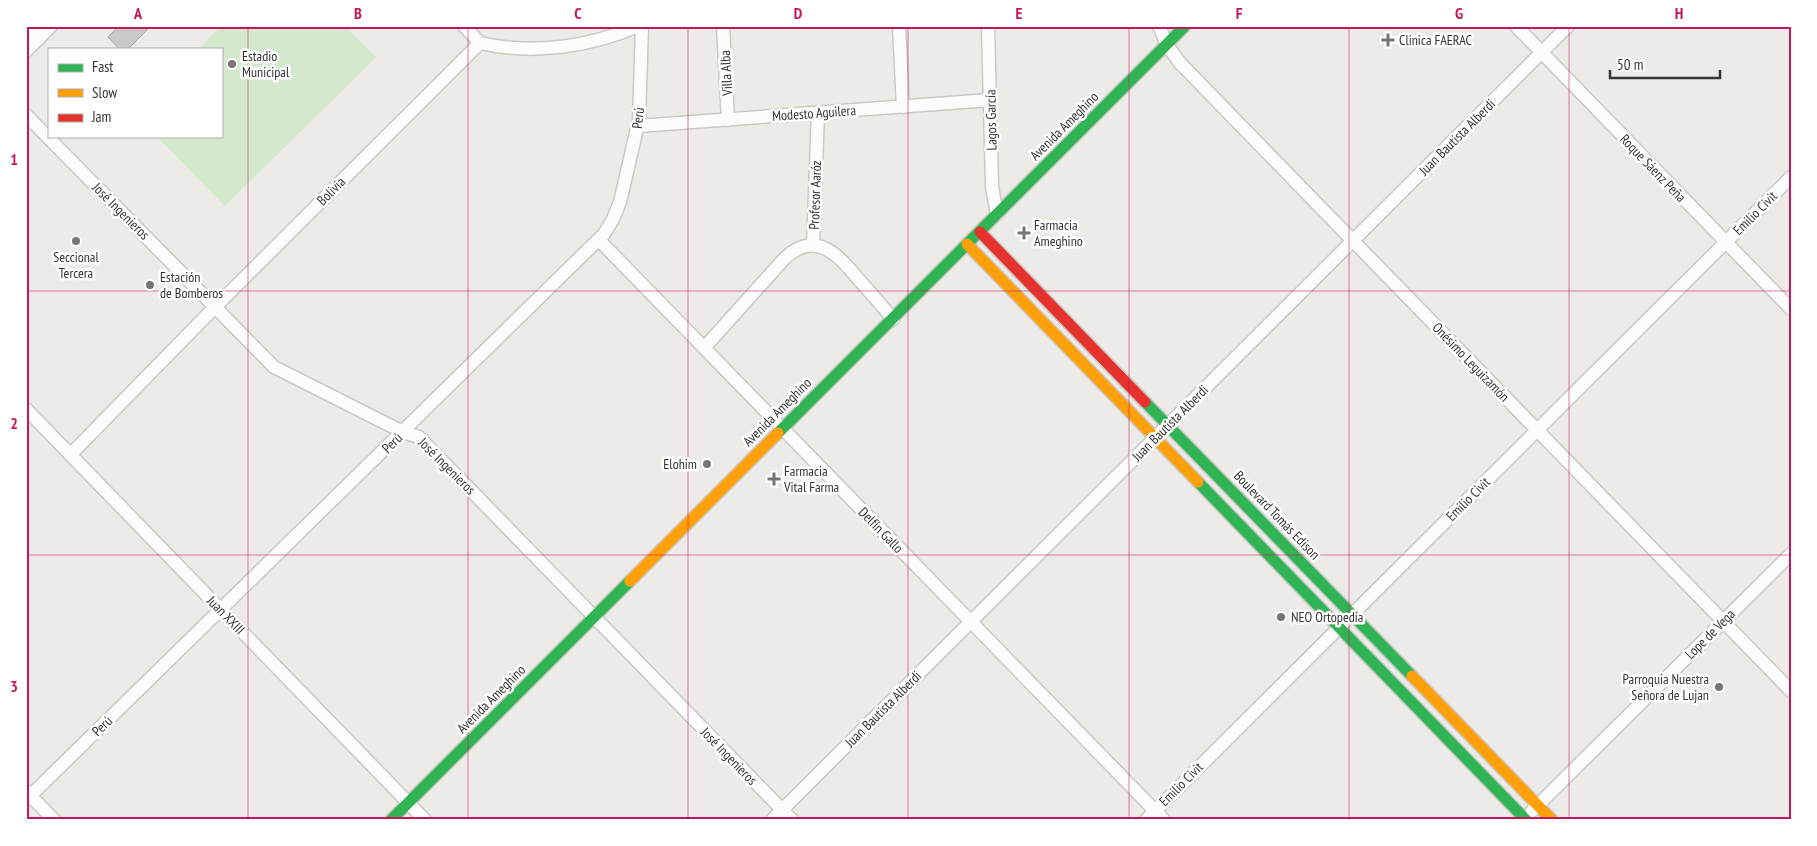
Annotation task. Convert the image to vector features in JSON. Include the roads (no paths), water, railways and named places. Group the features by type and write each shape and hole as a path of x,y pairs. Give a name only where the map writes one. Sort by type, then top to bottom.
{"main road":[{"name":"Avenida Ameghino","path":"391,820 1186,26"},
{"name":"Boulevard Tomás Edison","path":"980,232 1552,820"},
{"path":"968,244 1525,819"}],"street":[{"path":"26,26 38,39"},
{"path":"26,51 51,26"},
{"path":"464,26 480,43 520,49 562,46 604,38 640,26"},
{"name":"Perú","path":"28,796 599,240 613,219 620,202 638,126 640,105 640,26"},
{"name":"Villa Alba","path":"723,26 728,120"},
{"path":"899,26 903,107"},
{"name":"Lagos García","path":"988,26 993,194 997,214"},
{"name":"Onésimo Leguizamón","path":"1160,26 1167,45 1180,63 1791,691"},
{"name":"Roque Sáenz Peña","path":"1516,26 1791,309"},
{"name":"Juan Bautista Alberdi","path":"772,820 1568,26"},
{"name":"Bolivia","path":"70,455 215,307 480,43"},
{"name":"Modesto Aguilera","path":"638,126 990,100"},
{"name":"Profesor Aaróz","path":"704,348 788,256 798,249 813,246 818,113"},
{"name":"José Ingenieros","path":"26,115 48,137"},
{"name":"José Ingenieros","path":"49,138 274,367 403,432 419,437 792,820"},
{"name":"Emilio Civit","path":"1155,817 1339,627 1791,178"},
{"name":"Delfín Gallo","path":"599,240 971,622 1155,817"},
{"path":"813,246 824,248 838,256 892,319"},
{"name":"Juan XXIII","path":"29,417 70,455 426,820"},
{"name":"Lope de Vega","path":"1525,819 1791,554"},
{"path":"28,796 54,820"}],"place":[{"name":"Clinica FAERAC","path":"1388,40"},
{"name":"Estadio Municipal","path":"232,64"},
{"name":"Farmacia Ameghino","path":"1024,233"},
{"name":"Seccional Tercera","path":"76,241"},
{"name":"Estación de Bomberos","path":"150,285"},
{"name":"Elohim","path":"707,464"},
{"name":"Farmacia Vital Farma","path":"774,479"},
{"name":"NEO Ortopedia","path":"1281,617"},
{"name":"Parroquia Nuestra Señora de Lujan","path":"1719,687"}]}
